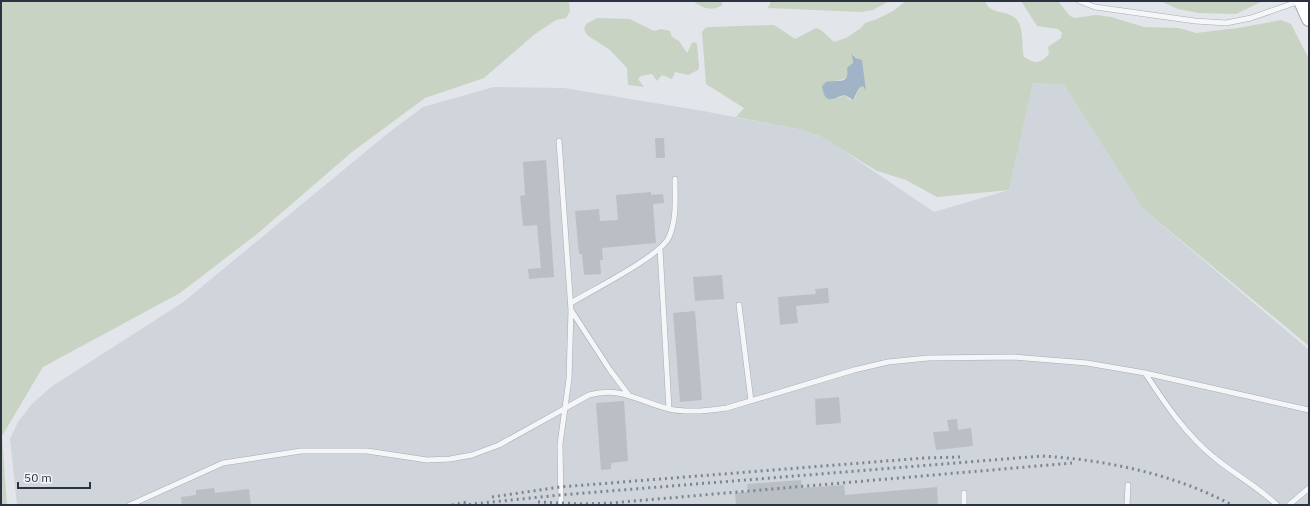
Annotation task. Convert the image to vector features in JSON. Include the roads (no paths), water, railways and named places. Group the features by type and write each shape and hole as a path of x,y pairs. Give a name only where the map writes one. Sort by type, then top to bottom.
{"main road":[{"path":"1300,1 1309,19"}],"lane":[{"path":"1079,1 1095,7 1212,23 1243,20 1300,1"},
{"path":"559,142 571,303 569,379 560,444 561,505"},
{"path":"571,303 660,249 664,245 672,231 675,204 675,179"},
{"path":"660,249 669,409"},
{"path":"739,305 751,401"},
{"path":"571,310 610,370 628,394"},
{"path":"130,505 223,463 301,451 367,451 427,460 467,456 499,445 565,408 590,395 600,392 628,394 669,409 680,411 711,410 727,408 854,370 904,360 1014,357 1087,363 1145,373 1309,410"},
{"path":"1145,373 1179,424 1194,440 1231,470 1263,491 1277,505"},
{"path":"1127,505 1128,485"},
{"path":"1288,505 1309,488"},
{"path":"964,493 964,505"}],"water":[{"path":"852,54 856,58 862,60 866,91 863,86 859,88 853,100 845,95 834,99 828,99 825,97 822,86 826,82 845,80 847,77 847,68 853,63"}],"railway":[{"path":"463,505 560,495 1042,456 1091,461 1140,470 1187,485 1232,505"},
{"path":"492,497 560,487 924,458 960,457"},
{"path":"538,502 582,504 611,503 1072,463"},
{"path":"452,505 467,502"}]}
